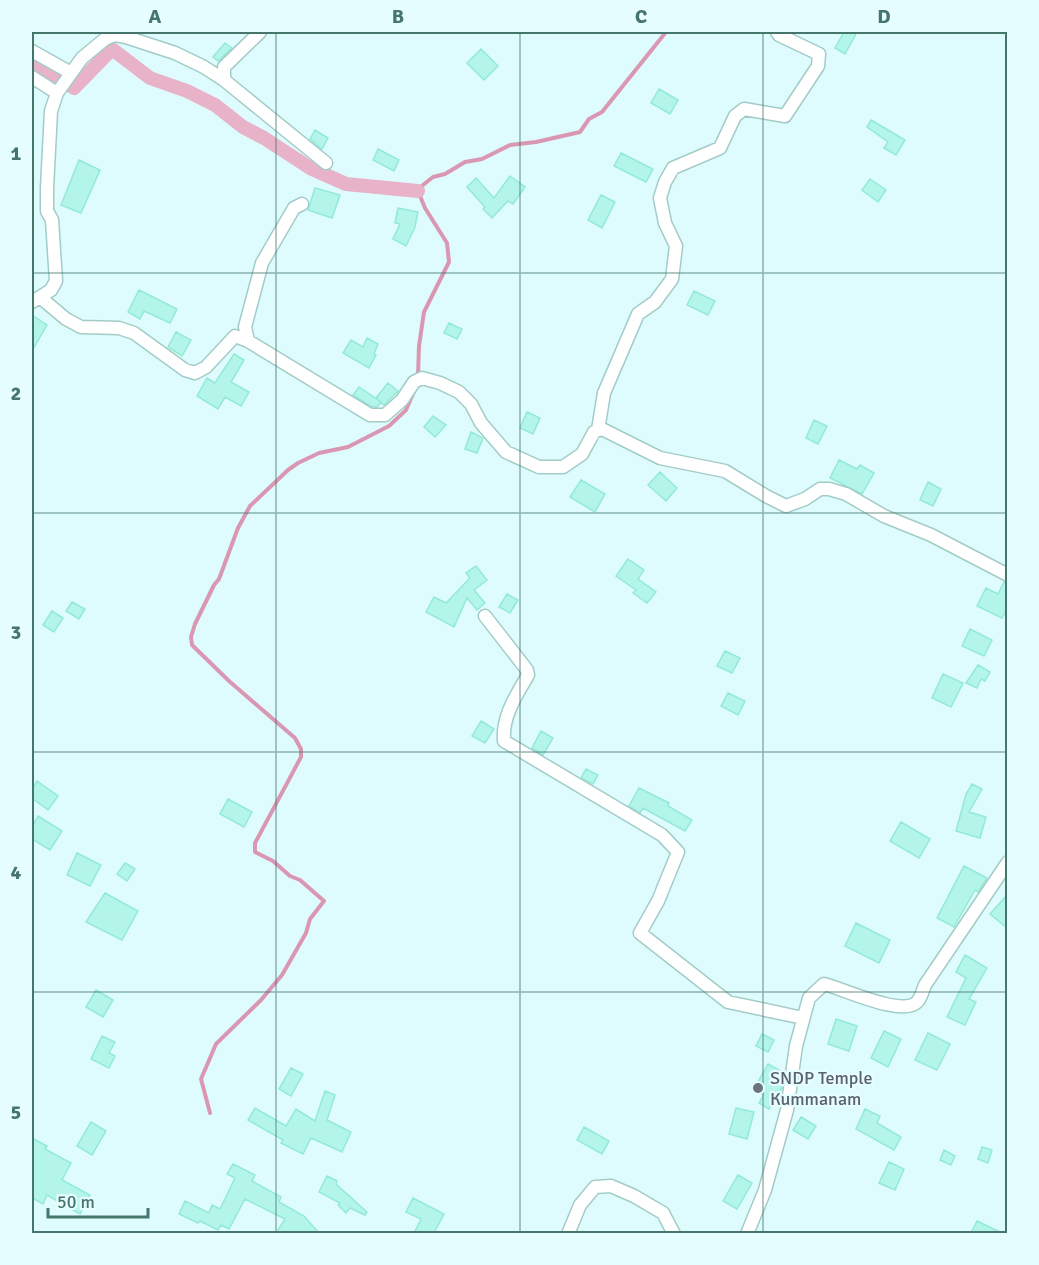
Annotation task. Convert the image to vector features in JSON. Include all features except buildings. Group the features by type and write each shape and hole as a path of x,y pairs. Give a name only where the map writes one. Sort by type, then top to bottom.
{"street":[{"path":"224,80 224,67 260,32"},
{"path":"598,430 604,393 638,314 655,302 672,279 676,246 665,223 660,198 672,168 720,148 735,116 744,110 785,116 818,66 819,54 777,32"},
{"path":"326,162 224,80 204,67 175,53 126,37 109,34 81,58 58,91 51,111 47,211 52,220 56,281 51,290 36,300 81,327 119,328 134,333 185,370 195,374 206,367 235,336 370,415 385,415 402,400 418,380 440,383 459,392 471,404 482,423 506,452 539,467 563,467 582,454 594,432 602,429 660,458 725,471 786,506 805,500 820,489 829,489 846,494 884,516 931,535 1008,575"},
{"path":"32,51 70,74"},
{"path":"32,77 58,91"},
{"path":"248,342 245,327 262,263 294,208 302,204"},
{"path":"485,616 527,670 528,675 509,709 503,730 504,741 662,835 678,852 658,901 640,933 728,1002 803,1018"},
{"path":"747,1233 765,1190 787,1110 796,1046 809,998 824,984 883,1004 906,1008 918,1002 925,985 1008,862"},
{"path":"568,1233 580,1205 596,1187 611,1186 663,1213 674,1233"}],"waterway":[{"path":"418,376 419,346 424,312 449,262 447,243 425,208 418,191 433,177 445,174 465,162 482,159 510,145 580,132 589,119 602,112 666,32"},
{"path":"32,64 74,88 112,49 150,78 187,91 215,105 243,127 310,168 346,184 418,191"},
{"path":"210,1113 201,1079 216,1044 261,1000 282,975 306,933 310,919 324,901 300,880 290,876 273,861 255,852 255,843 301,757 301,749 295,738 229,681 192,645 191,637 195,624 219,579 238,528 250,506 298,463 319,453 348,447 389,426 406,410 415,389"}],"place":[{"name":"SNDP Temple Kummanam","path":"758,1088"}]}
